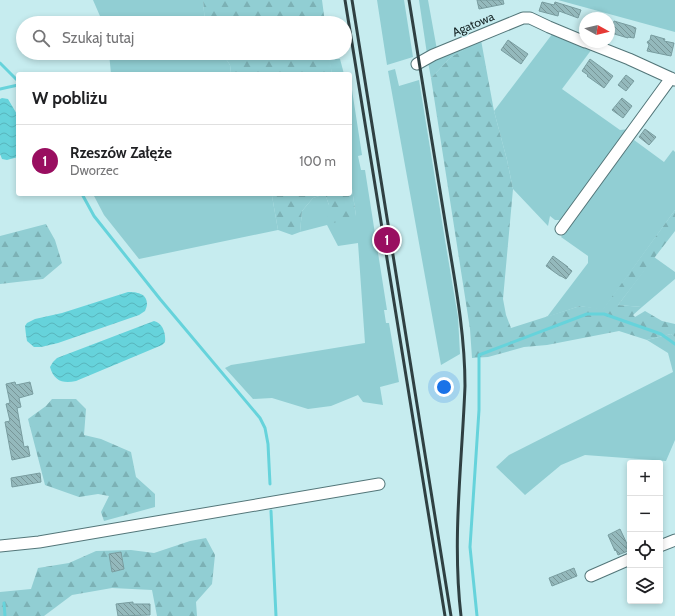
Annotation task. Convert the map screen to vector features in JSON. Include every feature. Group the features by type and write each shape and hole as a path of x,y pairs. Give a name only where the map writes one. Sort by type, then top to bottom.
{"street":[{"name":"Agatowa","path":"417,64 433,55 523,18 530,18 579,39"},
{"name":"Agatowa","path":"601,48 673,79"},
{"path":"560,229 673,79"},
{"path":"0,546 39,542 379,484"},
{"path":"663,545 675,540"},
{"path":"591,576 627,560"}],"green space":[{"path":"93,0 203,0 204,16 100,16"},
{"path":"203,0 322,0 324,16 204,16"},
{"path":"377,0 404,0 413,57 387,65"},
{"path":"419,0 428,0 437,50 427,54"},
{"path":"558,0 675,0 675,32 615,16 615,12 602,12"},
{"path":"553,33 579,44 579,48 592,49 562,89 620,130 630,129 562,220 555,220 550,216 548,226 513,189 494,111"},
{"path":"481,40 494,111 513,189 503,299 506,315 511,328 580,306 603,309 675,210 675,231 618,305 642,307 633,315 635,317 645,311 662,321 675,324 675,337 671,334 647,340 619,331 547,345 524,347 488,357 472,358 470,329 431,78 451,57"},
{"path":"473,45 451,57 431,78 428,62"},
{"path":"110,60 227,60 230,65 231,72 111,72"},
{"path":"227,60 330,60 332,72 231,72 230,65"},
{"path":"329,60 340,60 343,72 332,72"},
{"path":"395,69 399,86 419,80 458,317 460,354 441,365 388,71"},
{"path":"352,90 362,155 358,156 361,170 365,170 387,310 384,310 386,323 389,323 399,382 380,387 383,405 363,402 358,395 331,406 308,409 272,398 253,399 225,368 231,365 365,343 358,243 338,246 327,225 300,232 302,211 313,198 319,196 326,196 329,205 356,216 352,189"},
{"path":"634,140 664,162 673,150 675,152 675,210 603,310 580,306 547,317 588,263 588,256 561,237"},
{"path":"352,189 356,216 327,225 329,205 326,196 352,196"},
{"path":"94,196 272,196 278,230 139,259 104,215"},
{"path":"272,196 319,196 313,198 302,211 300,232 292,235 278,230"},
{"path":"46,224 55,240 62,263 43,279 0,284 0,236"},
{"path":"654,257 675,272 675,279 642,307 618,305"},
{"path":"671,334 675,337 675,440 666,461 585,455 561,465 525,495 496,467 509,455 673,372 668,353 647,340"},
{"path":"52,399 76,399 86,409 84,435 101,439 131,452 136,477 155,494 155,507 104,521 101,512 109,496 98,494 79,497 45,485 28,419 46,406"},
{"path":"206,538 215,555 212,584 196,602 197,616 157,616 152,590 112,588 72,595 44,616 0,616 0,592 31,589 38,568 69,563 96,551 131,550 154,553 190,541"}],"water":[{"path":"0,99 8,99 16,113 16,158 7,160 2,159 0,154"},
{"path":"128,292 138,293 145,297 147,304 145,311 139,315 58,343 34,347 27,341 25,326 27,323 35,319 62,313"},
{"path":"154,321 162,326 164,332 165,342 162,345 76,381 63,382 54,376 50,367 57,358"}],"building":[{"path":"477,0 503,0 504,4 479,9"},
{"path":"542,2 554,5 555,2 581,10 578,18 559,11 558,16 539,11"},
{"path":"615,21 636,28 634,38 615,34"},
{"path":"651,35 665,39 664,41 674,43 671,56 647,51 649,45 647,42 650,40"},
{"path":"508,40 528,54 521,64 501,50"},
{"path":"590,59 613,76 604,88 582,71"},
{"path":"626,75 634,81 626,91 618,85"},
{"path":"622,98 632,106 623,118 612,110"},
{"path":"645,129 656,137 649,145 639,137"},
{"path":"553,256 572,271 566,279 546,266"},
{"path":"15,382 16,385 30,382 33,394 19,398 21,407 17,408 24,447 28,446 30,456 12,460 5,422 10,421 6,404 10,403 6,384"},
{"path":"40,473 41,482 12,487 11,478"},
{"path":"620,529 627,544 627,551 618,555 608,535"},
{"path":"121,552 124,569 112,572 109,554"},
{"path":"574,568 577,576 552,586 549,578"},
{"path":"133,602 133,604 150,604 150,615 118,616 116,604"}],"waterway":[{"path":"0,63 16,79"},
{"path":"0,89 16,85"},
{"path":"83,196 94,216 160,299 260,418 265,428 268,444 270,484"},
{"path":"477,616 470,547 479,410 479,355 587,314 604,314 661,334 675,344"},
{"path":"271,511 276,616"},
{"path":"4,603 5,616"}],"railway":[{"path":"345,0 348,16"},
{"path":"352,0 451,616"},
{"path":"409,0 455,279 463,343 465,386 458,501 457,558 461,616"},
{"path":"352,43 445,616"}],"place":[{"name":"Rzeszów Załęże","path":"387,240"}]}
